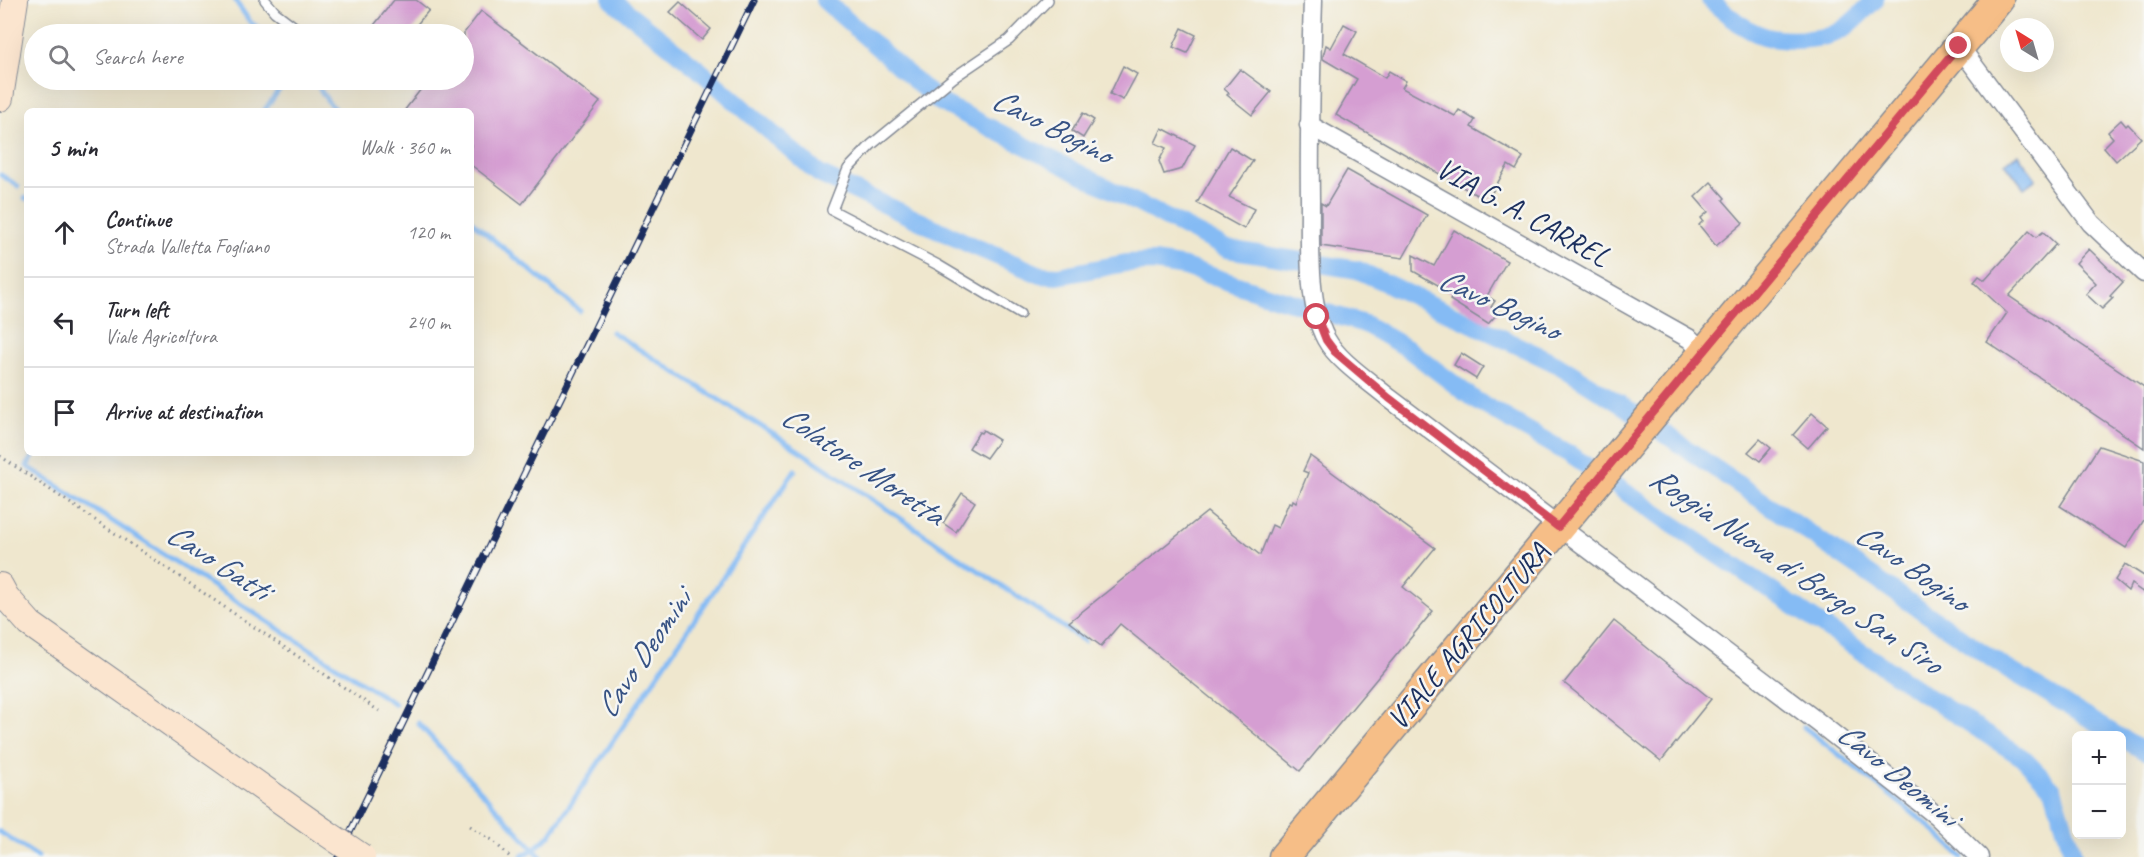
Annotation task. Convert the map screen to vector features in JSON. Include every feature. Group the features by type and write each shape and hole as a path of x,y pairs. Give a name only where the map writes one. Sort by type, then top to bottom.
{"main road":[{"path":"0,98 15,0"},
{"name":"VIALE AGRICOLTURA","path":"1284,857 1704,354 1994,1"},
{"path":"0,586 6,597 30,624 362,857"},
{"path":"0,612 30,624"}],"street":[{"path":"1313,0 1309,125 1311,262 1317,317 1326,340 1335,352 1389,398 1937,816 1979,857"},
{"path":"1959,46 2091,223 2144,273"},
{"name":"VIA G. A. CARREL","path":"1309,125 1690,339 1704,354"}],"lane":[{"path":"265,0 275,12 291,24"},
{"path":"1020,314 938,265 832,210 848,169 871,145 953,78 1009,40 1048,0"}],"path":[{"path":"0,456 379,711"},
{"path":"470,826 492,840 510,857"}],"water":[{"path":"2018,154 2036,179 2024,188 2005,163"}],"building":[{"path":"394,0 416,0 429,10 417,24 375,24"},
{"path":"680,2 711,29 702,40 670,12"},
{"path":"481,11 600,102 522,204 474,167 474,108 406,108 420,90 474,90 474,24 471,24"},
{"path":"1344,24 1357,31 1344,54 1385,78 1389,71 1406,81 1402,88 1455,116 1459,110 1475,120 1471,127 1523,157 1516,170 1508,165 1487,201 1336,115 1357,79 1323,59 1323,56 1326,45 1331,48"},
{"path":"1182,28 1196,35 1187,53 1173,47"},
{"path":"1123,66 1137,74 1123,100 1110,94"},
{"path":"1240,69 1271,92 1252,115 1227,95 1229,93 1224,89"},
{"path":"1083,113 1094,120 1083,138 1072,131"},
{"path":"2121,120 2141,138 2116,161 2104,147 2113,138 2108,132"},
{"path":"1162,128 1195,145 1182,169 1164,174 1159,161 1166,148 1155,143"},
{"path":"1230,147 1253,161 1229,197 1254,209 1244,229 1197,203"},
{"path":"1347,170 1427,215 1403,258 1321,246 1321,203 1326,206"},
{"path":"1711,182 1743,223 1716,246 1699,225 1703,221 1701,218 1708,212 1695,197"},
{"path":"1454,230 1507,261 1487,296 1495,301 1491,307 1499,312 1488,324 1450,300 1454,294 1413,271 1413,255 1434,266"},
{"path":"2029,231 2036,237 2043,232 2056,244 2009,296 2144,387 2144,448 1987,342 2007,313 1974,282 1979,276 1985,280"},
{"path":"2089,249 2123,282 2110,296 2113,298 2102,309 2086,294 2096,283 2076,263"},
{"path":"1461,353 1483,367 1476,379 1454,365"},
{"path":"1812,413 1827,426 1808,448 1793,435"},
{"path":"983,430 999,440 986,458 969,448 979,432"},
{"path":"1760,439 1771,448 1760,461 1748,452"},
{"path":"2099,446 2144,461 2144,520 2126,548 2060,506"},
{"path":"1310,456 1435,548 1403,587 1433,611 1300,771 1120,624 1101,646 1069,622 1207,512 1260,555 1272,525 1278,528 1289,502 1292,503 1293,500 1296,502 1308,473 1303,471"},
{"path":"962,493 975,502 956,532 943,523"},
{"path":"2125,564 2144,576 2144,593 2131,584 2128,591 2115,580"},
{"path":"1614,621 1711,699 1661,761 1564,683"}],"waterway":[{"path":"235,0 253,24"},
{"name":"Roggia Nuova di Borgo San Siro","path":"612,0 697,68 819,174 971,245 1041,275 1058,276 1126,263 1154,262 1185,267 1261,293 1365,324 1408,349 1475,400 1569,454 1921,692 2023,758 2053,789 2074,857"},
{"name":"Cavo Bogino","path":"824,0 938,101 1227,249 1358,270 1557,364 1636,414 2001,665 2110,731"},
{"path":"1710,0 1733,19 1754,32 1765,37 1792,40 1817,38 1837,33 1875,0"},
{"name":"Cavo Gatti","path":"266,108 279,90"},
{"name":"Colatore Moretta","path":"321,90 335,108"},
{"path":"1,175 18,186"},
{"name":"Colatore Moretta","path":"474,223 580,311"},
{"name":"Colatore Moretta","path":"612,332 803,453 1084,641"},
{"name":"Cavo Gatti","path":"34,456 27,466 395,704"},
{"name":"Cavo Deomini","path":"522,856 550,835 795,470"},
{"name":"Cavo Gatti","path":"418,723 541,857"},
{"name":"Cavo Deomini","path":"1804,727 1927,824 1962,857"},
{"name":"Cavo Bogino","path":"2126,740 2144,751"},
{"path":"0,832 38,857"}],"railway":[{"path":"338,857 754,0"}],"route":[{"path":"1317,317 1326,340 1335,352 1389,398 1558,527 1959,46"}]}
